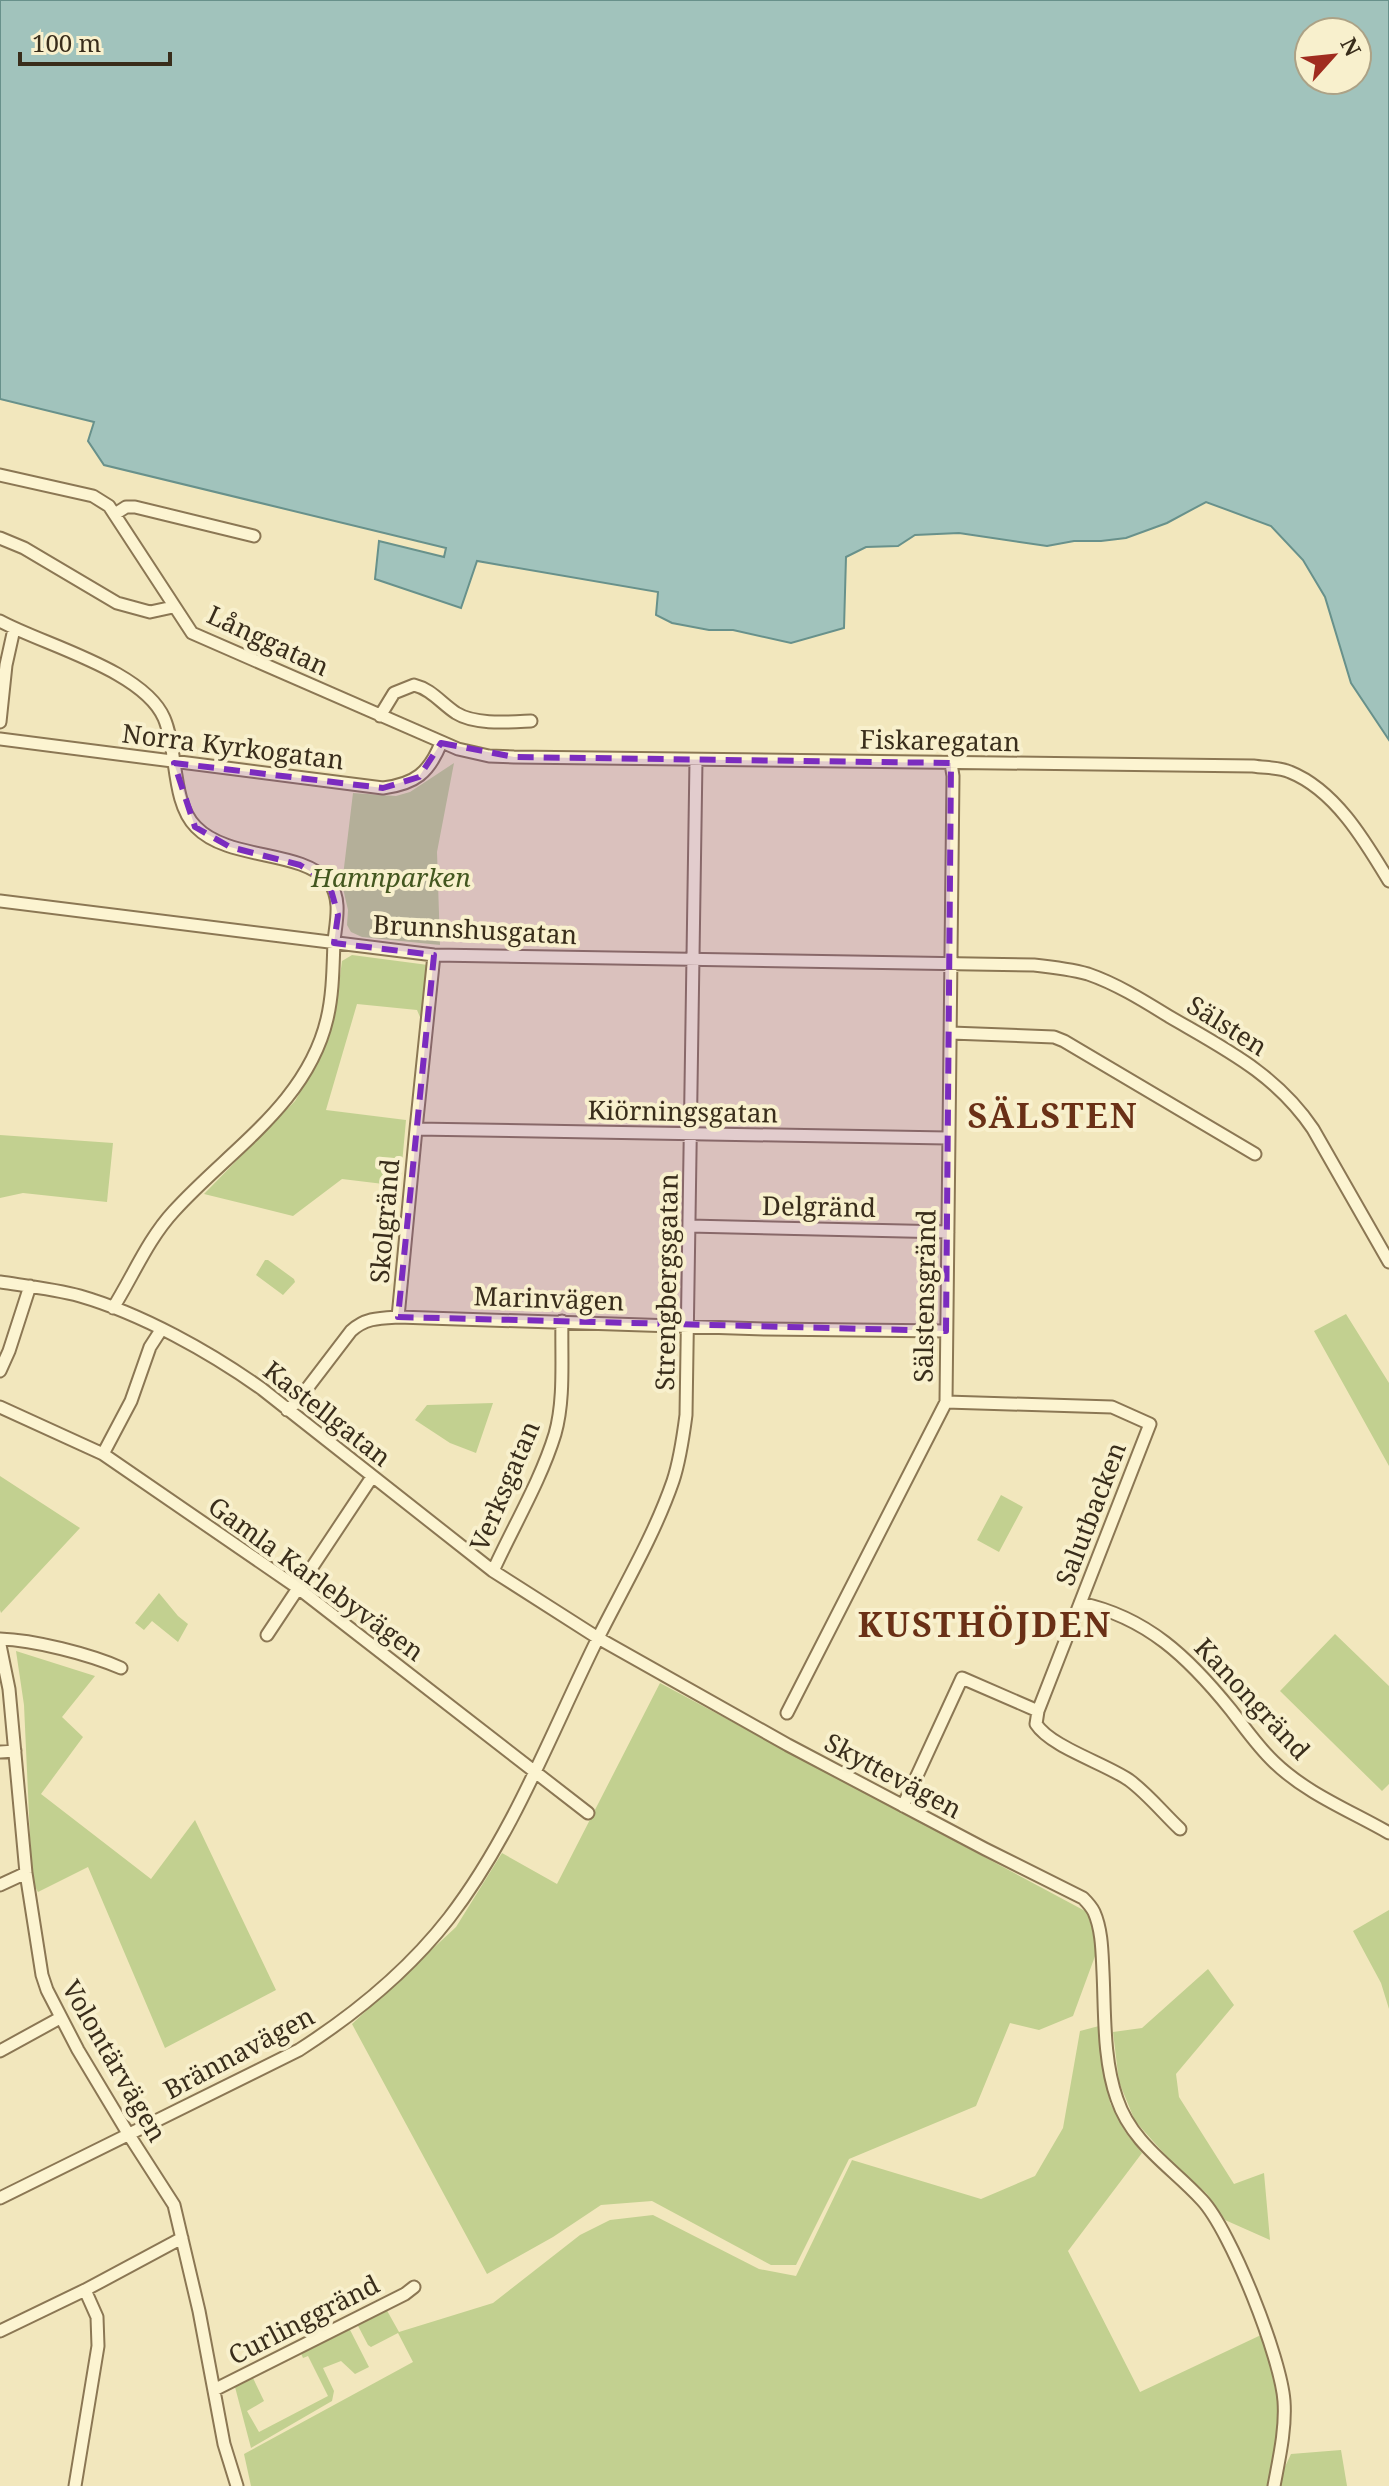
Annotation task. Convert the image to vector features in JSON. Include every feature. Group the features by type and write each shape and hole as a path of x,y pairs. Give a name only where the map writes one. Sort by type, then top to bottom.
{"street":[{"path":"0,475 102,500 115,514 173,607"},
{"path":"115,514 126,507 135,507 254,536"},
{"name":"Långgatan","path":"0,538 37,555 117,603 150,612 173,607 192,633 441,743"},
{"path":"0,621 84,659 145,692 164,717 185,809 195,827 230,847 319,873 335,894 338,915 327,1021 302,1076 285,1103 172,1212 156,1233 113,1308"},
{"path":"0,722 6,665 14,629"},
{"path":"380,716 394,693 414,685 430,692 463,717 531,721"},
{"name":"Norra Kyrkogatan","path":"0,739 383,788 401,786 419,777 434,761 441,743"},
{"name":"Fiskaregatan","path":"441,743 489,756 1253,766 1287,771 1305,780 1337,807 1374,855 1389,881"},
{"name":"Strengbergsgatan","path":"534,1772 666,1502 674,1478 686,1415 696,760"},
{"name":"Sälstensgränd","path":"787,1713 946,1402 951,763"},
{"name":"Brunnshusgatan","path":"0,901 434,955 950,965"},
{"name":"Skolgränd","path":"398,1317 434,955"},
{"name":"Sälsten","path":"950,965 1034,965 1088,974 1132,995 1249,1063 1281,1091 1309,1123 1389,1262"},
{"path":"951,1033 1054,1037 1255,1154"},
{"name":"Kiörningsgatan","path":"417,1129 947,1138"},
{"name":"Delgränd","path":"689,1226 948,1232"},
{"name":"Kastellgatan","path":"0,1282 80,1296 113,1308 229,1366 493,1571 598,1638"},
{"path":"0,1371 30,1286"},
{"name":"Marinvägen","path":"287,1410 359,1324 375,1318 946,1331"},
{"name":"Verksgatan","path":"493,1571 555,1432 560,1399 562,1321"},
{"path":"103,1454 131,1401 150,1347 161,1330"},
{"name":"Salutbacken","path":"946,1402 1112,1407 1150,1424 1038,1711"},
{"name":"Gamla Karlebyvägen","path":"0,1407 103,1454 298,1588 588,1813"},
{"path":"267,1635 372,1477"},
{"name":"Kanongränd","path":"1080,1603 1119,1615 1153,1632 1174,1647 1276,1764 1325,1799 1389,1833"},
{"name":"Skyttevägen","path":"598,1638 738,1718 1083,1898 1093,1909 1102,1947 1110,2069 1117,2100 1134,2132 1203,2200 1213,2214 1243,2276 1274,2354 1284,2405 1274,2486"},
{"path":"0,1642 19,1639 106,1661 121,1668"},
{"name":"Volontärvägen","path":"0,1642 9,1689 26,1873 38,1960 60,2018 174,2205 227,2460 237,2486"},
{"path":"903,1806 962,1678 1038,1711 1036,1724 1044,1735 1130,1781 1180,1829"},
{"path":"0,1752 15,1751"},
{"name":"Brännavägen","path":"0,2198 299,2050 357,2010 394,1979 448,1919 477,1878 534,1772"},
{"path":"0,1885 26,1873"},
{"path":"0,2051 60,2018"},
{"path":"0,2331 182,2238"},
{"name":"Curlinggränd","path":"214,2390 414,2287"},
{"path":"75,2486 98,2346 97,2317 85,2290"}],"highlighted area":[{"path":"441,743 514,757 951,763 946,1331 398,1317 434,955 334,943 338,915 329,883 300,865 230,847 195,827 174,763 383,788 419,777"}],"green space":[{"name":"Hamnparken","path":"454,763 437,852 440,945 362,937 351,932 347,925 348,910 342,884 353,793 396,796 410,792"},
{"path":"352,955 428,965 423,1024 417,1010 357,1004 326,1110 406,1120 400,1186 342,1179 293,1216 204,1194 295,1101 318,1062 335,1014 342,961"},
{"path":"0,1135 113,1143 107,1202 23,1193 0,1198"},
{"path":"265,1260 294,1279 295,1282 283,1295 256,1275"},
{"path":"1346,1314 1389,1383 1389,1466 1314,1331"},
{"path":"493,1403 476,1453 450,1443 415,1420 427,1405"},
{"path":"0,1476 80,1528 1,1613 0,1610"},
{"path":"1001,1495 1023,1507 999,1552 977,1540"},
{"path":"159,1593 188,1624 178,1642 152,1621 144,1630 135,1623"},
{"path":"1335,1634 1389,1686 1389,1784 1382,1791 1280,1691"},
{"path":"16,1651 95,1676 62,1717 83,1737 41,1794 151,1879 195,1820 276,1990 165,2048 88,1867 38,1892 32,1881 24,1705"},
{"path":"660,1683 1087,1912 1098,1948 1073,2016 1039,2030 1010,2023 976,2106 849,2159 796,2265 771,2265 652,2201 601,2205 553,2237 487,2274 352,2024 456,1927 502,1853 557,1884"},
{"path":"1389,1910 1389,2009 1381,1983 1353,1931"},
{"path":"1208,1969 1234,2005 1176,2074 1179,2097 1234,2184 1264,2173 1270,2240 1225,2220 1207,2194 1169,2159 1135,2121 1119,2082 1113,2032 1142,2028"},
{"path":"1099,2026 1110,2103 1126,2133 1142,2153 1068,2251 1140,2392 1261,2335 1280,2391 1278,2431 1269,2486 251,2486 244,2454 413,2362 398,2333 371,2347 356,2322 385,2307 399,2332 493,2303 580,2235 610,2220 653,2215 759,2269 796,2276 852,2160 981,2199 1035,2176 1063,2128 1080,2031"},
{"path":"348,2326 369,2367 355,2374 341,2361 323,2368 334,2391 332,2401 251,2448 235,2387 252,2376 264,2401 247,2411 259,2432 328,2396 308,2356 303,2358 300,2351"},
{"path":"1341,2450 1347,2486 1281,2486 1282,2473 1291,2454"}],"water":[{"path":"0,0 1389,0 1389,740 1351,683 1325,597 1303,560 1271,526 1206,502 1167,523 1126,538 1047,546 959,533 915,535 898,546 866,547 846,557 844,628 791,643 733,630 709,630 672,623 656,615 658,592 477,561 461,608 375,579 379,541 444,557 446,548 104,465 88,441 94,422 0,399"}],"district":[{"name":"SÄLSTEN","path":"1053,1116"},
{"name":"KUSTHÖJDEN","path":"985,1625"}]}
